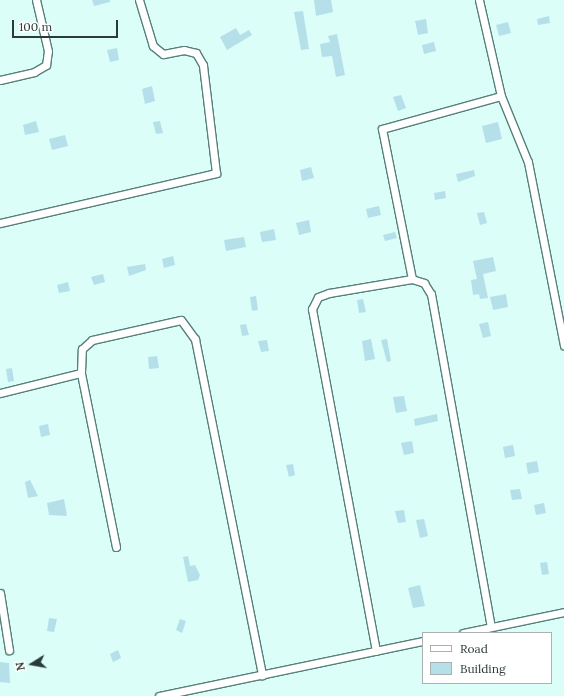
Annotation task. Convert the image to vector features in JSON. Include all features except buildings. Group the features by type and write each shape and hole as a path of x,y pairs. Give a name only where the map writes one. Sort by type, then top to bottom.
{"street":[{"path":"0,80 34,72 46,64 48,52 36,0"},
{"path":"0,223 216,173 203,65 196,53 184,50 163,54 153,46 139,0"},
{"path":"479,0 501,96 528,162 564,345"},
{"path":"412,279 382,129 501,96"},
{"path":"376,651 312,309 323,294 412,279 424,283 435,307 491,627"},
{"path":"116,547 81,373 82,349 92,340 175,320 186,323 191,330 262,675"},
{"path":"0,393 81,373"},
{"path":"0,593 9,650"},
{"path":"468,632 564,612"},
{"path":"159,696 422,641"}]}
